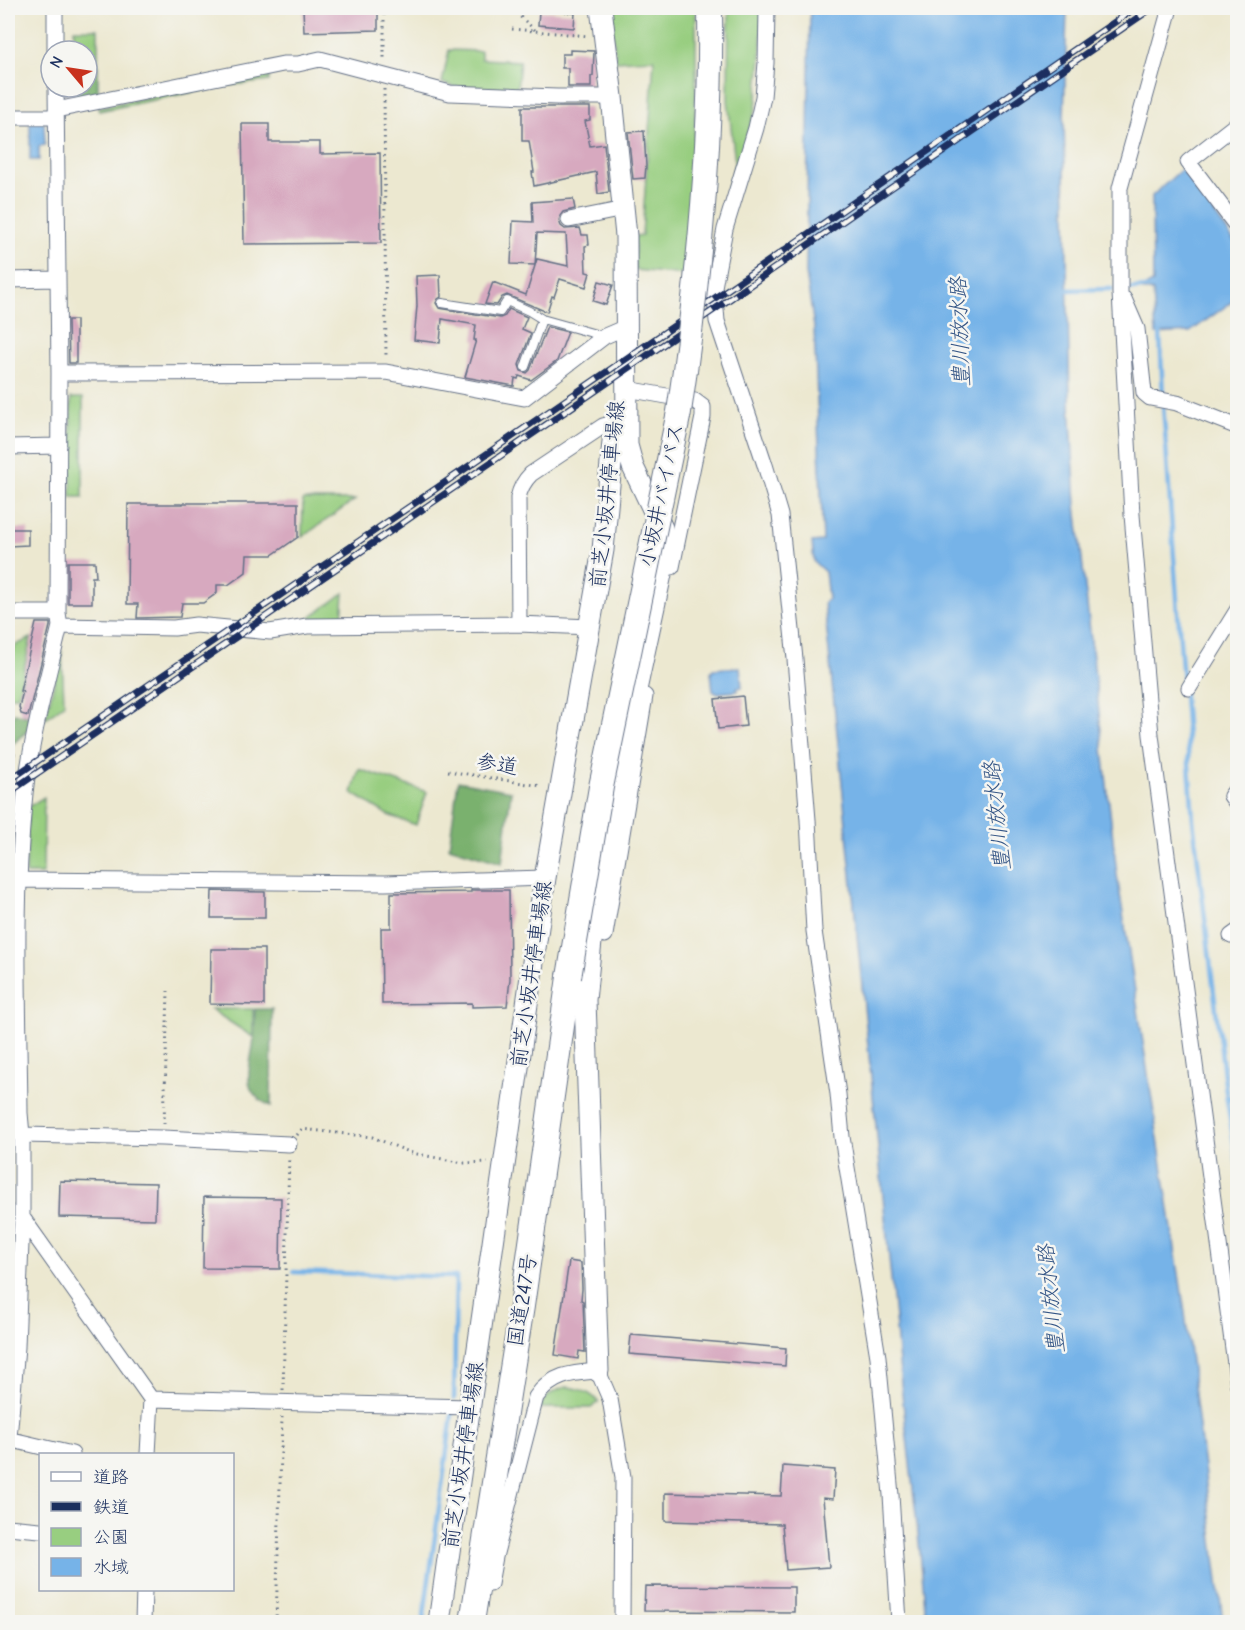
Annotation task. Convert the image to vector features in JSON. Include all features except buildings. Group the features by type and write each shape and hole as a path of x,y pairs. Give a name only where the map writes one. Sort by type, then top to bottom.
{"highway":[{"name":"小坂井バイパス","path":"569,977 601,787 676,424 687,358 708,153 710,8"},
{"name":"国道247号","path":"472,1623 522,1306 569,977"}],"main road":[{"name":"前芝小坂井停車場線","path":"598,1371 585,1000 607,824 666,551 662,528 633,467 627,445 627,272 624,209 601,8"},
{"name":"前芝小坂井停車場線","path":"439,1623 545,878 603,550 626,327"}],"street":[{"path":"55,8 55,39"},
{"path":"767,8 763,97 756,128 725,229 714,287 717,321 780,515 795,658 814,931 838,1094 842,1137 876,1340 891,1495 899,1623"},
{"path":"1170,8 1120,188 1120,293 1132,515 1151,735 1238,1386"},
{"path":"8,117 56,113 283,64 298,64 320,59 450,93 612,97"},
{"path":"56,99 59,620 33,740 24,803 18,880 13,982 14,1113 22,1134 22,1217 14,1243 8,1444 60,1453"},
{"path":"1238,123 1188,162 1238,228"},
{"path":"569,220 624,209"},
{"path":"8,280 57,279"},
{"path":"1120,293 1137,329 1144,393 1150,398 1177,403 1238,428"},
{"path":"59,373 386,372 524,398 605,336 626,327"},
{"path":"592,932 605,934 643,703 703,417 703,407 695,401 627,389"},
{"path":"519,624 519,491 531,474 603,426 615,423"},
{"path":"8,447 59,446"},
{"path":"1189,688 1238,609"},
{"path":"8,613 59,620 174,628 196,625 270,632 307,626 519,624 590,627"},
{"path":"1238,787 1231,796 1238,805"},
{"path":"18,880 385,883 545,878"},
{"path":"22,1134 289,1144"},
{"path":"22,1217 151,1399 148,1453"},
{"path":"482,1623 495,1557 536,1397 553,1380 573,1373 598,1371 610,1399 623,1477 622,1623"},
{"path":"151,1399 470,1407"},
{"path":"8,1527 39,1530"},
{"path":"143,1623 144,1591"}],"lane":[{"path":"442,303 500,312 507,301 542,319 605,336"},
{"path":"525,367 542,319"}],"path":[{"path":"384,8 386,372"},
{"path":"516,13 536,31"},
{"path":"513,29 594,37"},
{"name":"参道","path":"448,771 541,786"},
{"path":"163,1138 168,991"},
{"path":"276,1623 289,1144 302,1129 372,1137 412,1154 463,1163 504,1162"}],"green space":[{"path":"610,8 696,8 693,182 685,275 635,270 635,236 642,235 654,59 616,61"},
{"path":"729,8 762,8 761,59 756,108 721,217 735,163 728,100"},
{"path":"74,29 98,29 98,39 74,39"},
{"path":"449,50 481,51 481,59 520,61 517,89 455,87 442,83"},
{"path":"269,73 269,81 223,86 99,111 99,107"},
{"path":"71,398 83,398 83,497 71,497"},
{"path":"303,500 355,500 302,537"},
{"path":"344,593 342,620 308,619"},
{"path":"31,638 18,696 8,696 8,661 16,645"},
{"path":"62,651 64,704 45,719"},
{"path":"14,713 35,718 32,727 8,748 8,726"},
{"path":"359,769 427,792 416,825 388,815 352,793"},
{"path":"458,781 511,791 502,863 449,847"},
{"path":"44,797 43,874 26,874 28,807"},
{"path":"210,1009 253,1009 253,1037"},
{"path":"255,1009 272,1009 271,1106 253,1093 250,1085 249,1068 254,1037"},
{"path":"566,1387 584,1391 599,1402 591,1408 539,1408 550,1394"}],"water":[{"name":"豊川放水路","path":"810,8 1067,8 1064,120 1070,404 1076,505 1117,875 1185,1313 1223,1622 926,1622 824,602 828,599 825,572 814,562 812,542 823,541 814,327 806,273"},
{"path":"30,123 44,123 45,145 39,146 39,160 30,160"},
{"path":"1182,169 1237,245 1237,298 1190,332 1156,334 1153,291 1143,291 1143,287 1153,283 1152,196"},
{"path":"740,667 742,687 737,688 738,691 716,693 713,691 711,672 713,669"}],"waterway":[{"path":"1130,289 1149,288"},
{"path":"1063,290 1112,289"},
{"path":"1160,334 1163,396"},
{"path":"1163,405 1193,820 1227,1100 1238,1169"},
{"path":"1227,1100 1238,1092"},
{"path":"293,1272 456,1277 454,1399"},
{"path":"423,1622 453,1408"}],"railway":[{"path":"8,781 1135,8"},
{"path":"8,793 1152,8"}]}
